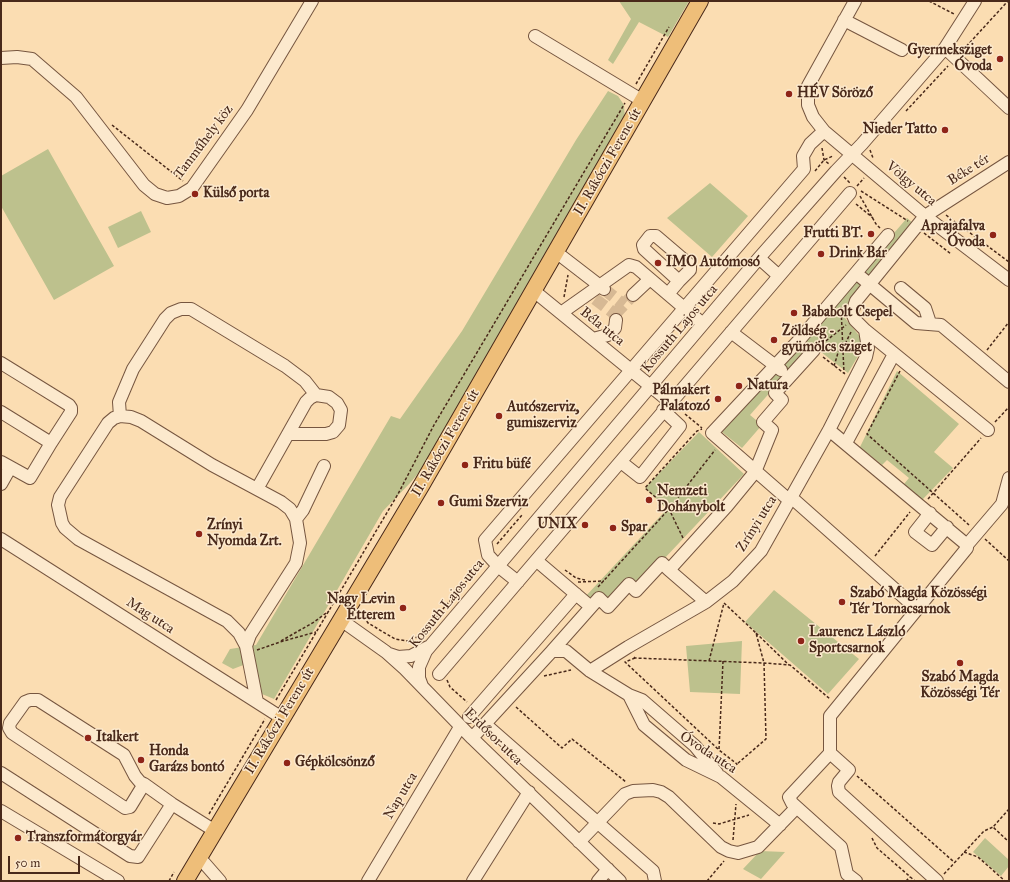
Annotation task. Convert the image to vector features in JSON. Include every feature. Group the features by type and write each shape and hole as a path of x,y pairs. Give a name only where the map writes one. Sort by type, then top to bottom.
{"main road":[{"name":"II. Rákóczi Ferenc út","path":"181,875 199,857 209,827 276,714 340,612 534,291 637,97 700,1"}],"street":[{"name":"Tanműhely köz","path":"1,58 17,57 32,59 76,97 144,185 155,194 167,198 180,196 192,188 247,110 312,1"},
{"name":"Völgy utca","path":"855,1 844,20 817,76 808,86 808,105 813,117 824,131 925,216 1009,280"},
{"name":"Kossuth Lajos utca","path":"422,686 419,674 420,663 422,656 430,646 759,258 853,154 945,48 975,1"},
{"path":"844,20 902,50"},
{"path":"535,36 637,97"},
{"path":"945,48 1009,108"},
{"name":"Kossuth Lajos utca","path":"498,566 488,555 485,540 632,371 684,308 804,169 803,156 810,144 824,131"},
{"name":"Béke tér","path":"925,216 1009,162"},
{"path":"439,674 621,462 666,406 779,276 855,193"},
{"path":"925,216 854,305 852,314 853,321 988,430"},
{"path":"888,235 776,366 707,431 722,442 755,472 791,499 917,609"},
{"path":"668,294 690,270 690,265 656,236 650,236 643,245 644,249 679,281"},
{"path":"556,252 601,287"},
{"path":"759,258 779,276"},
{"path":"561,313 592,296 629,265 636,266 703,324"},
{"path":"856,273 916,323 941,325 1009,382"},
{"path":"633,295 650,278"},
{"path":"901,288 925,308 930,323"},
{"name":"Béla utca","path":"534,291 651,386 680,426 640,477 621,462"},
{"path":"120,416 120,402 133,369 165,319 171,312 180,309 191,309 285,366 305,381 316,395 329,397 337,403 341,410 339,425 333,432 326,434 288,434"},
{"path":"593,339 608,335 615,328 616,320"},
{"name":"Zrínyi utca","path":"588,669 706,602 733,581 761,551 829,430 866,357 868,348 865,330"},
{"path":"731,332 789,377"},
{"path":"669,570 728,506 755,472 772,430 763,422 782,400 775,393 814,350"},
{"path":"846,443 894,354"},
{"path":"1,363 69,405 71,408 71,412 30,478 6,465 1,484"},
{"path":"257,489 306,402 316,395"},
{"path":"1,412 51,443"},
{"path":"247,650 250,635 296,564 300,543 296,519 290,509 281,502 212,465 141,421 131,417 120,416 108,423 60,497 58,505 62,523 65,528 78,539 228,622 239,633 247,650 257,702"},
{"path":"829,430 967,545"},
{"path":"296,519 303,510 324,466"},
{"path":"856,881 847,874 841,847 796,808 789,800 790,793 830,753 830,716 967,548 967,545 1006,507 1009,478"},
{"path":"923,508 915,532 932,545 947,527"},
{"name":"Mag utca","path":"1,539 276,714"},
{"path":"537,561 584,601"},
{"path":"473,713 584,601 598,598 608,607 629,584 636,591 662,563 706,602"},
{"path":"498,566 518,582"},
{"path":"472,738 552,650 584,601"},
{"name":"Erdősor utca","path":"340,612 422,686 472,738 620,881"},
{"path":"386,652 392,655 405,657 419,653 430,646"},
{"path":"552,650 566,651 588,669 629,695 642,700 694,746 723,779"},
{"name":"Óvoda utca","path":"629,695 644,725 686,760 723,779 780,825"},
{"path":"1,734 25,702 30,700 38,700 124,755 135,776 144,784 172,804 209,827"},
{"path":"10,723 9,728 12,733 125,808 130,807 144,784"},
{"path":"485,724 653,871 655,881"},
{"name":"Nap utca","path":"368,881 460,726"},
{"path":"830,753 849,770 839,782 839,792 940,879"},
{"path":"1,773 130,856 138,857 172,804"},
{"path":"579,842 625,794 637,791 653,790 661,792 669,797 721,847 731,852 738,853 758,847 796,808"},
{"path":"473,881 529,792"},
{"path":"1,811 118,881"},
{"path":"199,857 220,881"},
{"path":"598,881 608,869"}],"path":[{"path":"929,1 956,16"},
{"path":"902,115 1008,1"},
{"path":"209,827 276,714 317,632 340,612 434,425 637,97 673,21"},
{"path":"107,121 192,188"},
{"path":"824,160 833,156"},
{"path":"855,193 874,219 856,204 855,193"},
{"path":"855,193 902,216 951,254"},
{"path":"946,215 1009,262"},
{"path":"841,291 841,328 844,373"},
{"path":"842,350 854,326 853,321 841,328 814,350 849,377"},
{"path":"981,357 1009,322"},
{"path":"834,366 842,342"},
{"path":"904,362 867,434 934,493"},
{"path":"867,565 923,508 934,493 1009,406"},
{"path":"680,410 707,431"},
{"path":"688,549 668,509 645,488 698,431 707,431"},
{"path":"584,601 604,581 668,509 722,442"},
{"path":"668,509 728,506"},
{"path":"280,642 314,622 340,612 360,612 368,623 395,639 408,641 413,639 420,635 488,555"},
{"path":"562,568 576,578 604,581"},
{"path":"565,584 586,580"},
{"path":"709,661 724,603 790,665 838,706"},
{"path":"247,650 317,632"},
{"path":"723,779 737,764 766,739 764,663 756,633"},
{"path":"628,646 635,658"},
{"path":"737,764 719,750 625,662 635,658 790,665"},
{"path":"719,750 723,661"},
{"path":"533,670 541,677 588,669"},
{"path":"439,674 447,680 450,687 473,713"},
{"path":"507,699 562,748 572,738 637,791"},
{"path":"849,770 954,862"},
{"path":"707,881 731,852 736,804 731,800"},
{"path":"940,879 984,831 993,827 1009,810"},
{"path":"695,822 719,824 762,811"},
{"path":"872,822 874,843 915,881"},
{"path":"993,827 1009,842"},
{"path":"964,852 978,857 1005,881"},
{"path":"169,881 181,875"},
{"path":"906,881 910,877"}],"green space":[{"path":"619,1 689,1 668,37 639,22 613,64 608,60 631,19"},
{"path":"608,91 618,96 624,105 625,119 429,460 411,482 383,511 274,699 262,694 255,672 246,664 233,669 222,663 230,649 256,645 391,416 400,419 462,331 576,140"},
{"path":"48,149 114,266 54,300 1,206 1,176"},
{"path":"710,183 748,216 712,257 667,218"},
{"path":"141,211 151,232 118,248 108,227"},
{"path":"907,218 914,224 846,306 845,318 861,338 862,343 861,351 848,373 812,345 750,415 762,425 742,448 722,432"},
{"path":"897,371 959,424 934,452 953,468 922,500 904,484 909,478 887,460 882,465 860,447"},
{"path":"699,432 744,474 663,560 634,586 609,603 591,603 584,598 667,509 645,488"},
{"name":"Laurencz László Sportcsarnok","path":"774,590 859,659 828,694 745,622"},
{"path":"742,641 740,694 690,692 686,646"},
{"path":"985,838 1009,860 1009,866 1001,876 973,852"},
{"path":"760,851 785,852 761,879 743,869"}],"tunnel":[{"path":"604,289 624,305"},
{"path":"615,314 633,295"},
{"path":"595,299 615,314 616,320"}],"place":[{"name":"Gyermeksziget Óvoda","path":"1000,59"},
{"name":"HÉV Söröző","path":"789,94"},
{"name":"Nieder Tatto","path":"945,130"},
{"name":"Külső porta","path":"195,194"},
{"name":"Frutti BT.","path":"871,234"},
{"name":"Aprajafalva Óvoda","path":"993,235"},
{"name":"Drink Bár","path":"821,254"},
{"name":"IMO Autómosó","path":"658,263"},
{"name":"Bababolt Csepel","path":"794,313"},
{"name":"Zöldség - gyümölcs sziget","path":"774,340"},
{"name":"Natura","path":"739,386"},
{"name":"Pálmakert Falatozó","path":"718,399"},
{"name":"Autószerviz, gumiszerviz","path":"499,416"},
{"name":"Fritu büfé","path":"465,465"},
{"name":"Nemzeti Dohánybolt","path":"649,500"},
{"name":"Gumi Szerviz","path":"441,503"},
{"name":"UNIX","path":"585,525"},
{"name":"Spar","path":"613,528"},
{"name":"Zrínyi Nyomda Zrt.","path":"199,534"},
{"name":"Szabó Magda Közösségi Tér Tornacsarnok","path":"842,602"},
{"name":"Nagy Levin Étterem","path":"403,608"},
{"name":"Laurencz László Sportcsarnok","path":"801,641"},
{"name":"Szabó Magda Közösségi Tér","path":"960,663"},
{"name":"Italkert","path":"88,738"},
{"name":"Honda Garázs bontó","path":"141,760"},
{"name":"Gépkölcsönző","path":"287,763"},
{"name":"Transzformátorgyár","path":"18,838"}]}
